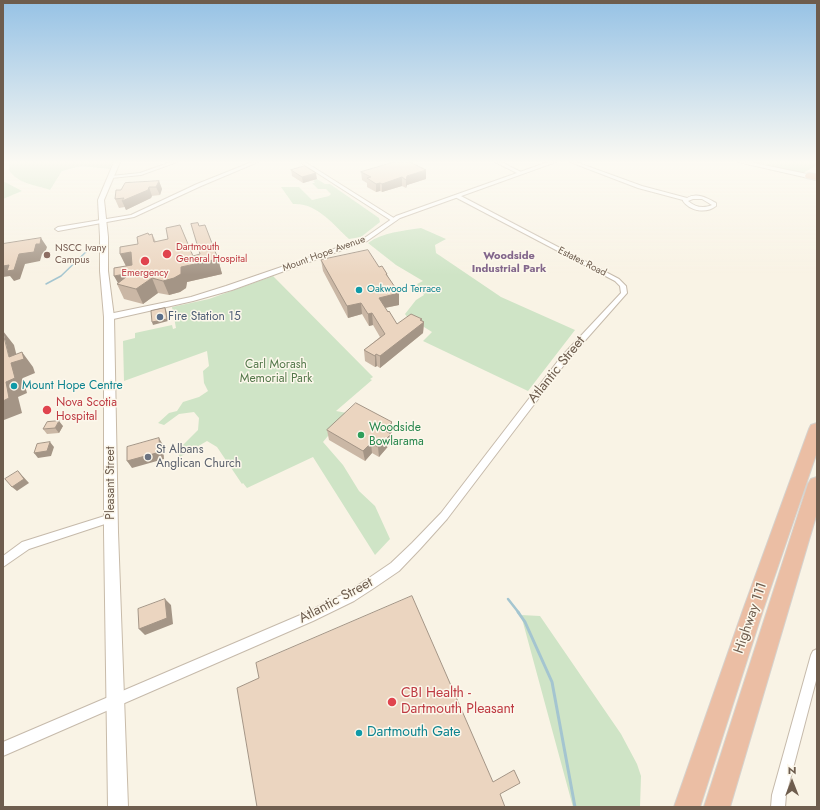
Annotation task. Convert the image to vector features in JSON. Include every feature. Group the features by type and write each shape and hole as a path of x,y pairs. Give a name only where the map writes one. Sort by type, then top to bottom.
{"highway":[{"name":"Highway 111","path":"687,807 753,610 817,429"},
{"name":"Highway 111","path":"717,807 817,484"}],"main road":[{"name":"Pleasant Street","path":"101,200 104,237 104,271 109,317 111,518 118,807"}],"street":[{"path":"58,229 132,216 167,200"},
{"path":"362,200 394,220"},
{"name":"Mount Hope Avenue","path":"109,317 216,293 365,240 394,220 447,200"},
{"name":"Estates Road","path":"464,200 622,283"},
{"path":"686,200 688,205 697,208 708,209 714,206 712,202 707,200"},
{"name":"Atlantic Street","path":"3,749 309,617 350,597 395,567 437,524 564,359 622,294 624,288 622,283"},
{"path":"3,562 19,548 26,545 111,518"},
{"path":"778,807 779,795 817,655"}],"green space":[{"path":"290,200 353,200 379,218 380,222 361,237 349,239 331,221 317,211 301,204 293,204"},
{"path":"421,228 446,239 435,245 436,253 501,297 575,330 528,391 423,341 432,332 416,322 411,322 405,314 416,300 424,295 417,284 423,281 396,265 368,243 387,234"},
{"name":"Carl Morash Memorial Park","path":"273,276 373,377 370,379 372,380 336,411 347,413 323,442 343,465 359,491 375,506 390,539 375,555 313,457 247,488 243,483 242,484 217,447 207,441 178,458 182,446 198,430 199,418 194,412 179,414 164,425 158,423 169,413 177,411 183,402 199,397 208,391 204,383 203,371 209,366 207,351 124,381 123,341 135,338 135,333 172,325 173,329 176,328 172,307 209,299"},
{"path":"521,615 540,616 621,734 637,764 641,776 640,807 573,807"}],"building":[{"path":"198,223 199,226 205,225 218,259 181,267 181,274 174,278 163,281 152,278 136,289 117,284 131,273 114,276 114,268 132,265 131,252 120,254 120,247 138,244 137,237 148,233 149,235 152,234 154,242 168,239 166,228 180,225 193,256 200,254 191,224"},
{"path":"41,238 40,244 36,244 34,252 19,254 14,270 7,271 9,265 3,266 3,244"},
{"path":"368,250 379,267 382,266 399,293 379,298 397,324 411,314 422,319 420,320 424,322 380,356 376,354 375,356 364,350 385,334 372,313 368,314 361,303 347,306 321,260"},
{"name":"Fire Station 15","path":"165,308 167,319 152,322 151,311"},
{"path":"3,333 9,357 22,352 24,359 11,363 15,378 6,382 9,398 3,401"},
{"name":"Woodside Bowlarama","path":"356,403 392,422 384,430 391,434 378,447 371,443 363,451 327,430"},
{"path":"59,421 55,428 43,429 47,422"},
{"path":"159,438 160,452 127,461 127,447"},
{"path":"50,442 47,451 34,453 37,444"},
{"path":"18,471 24,479 12,487 5,479"},
{"name":"Dartmouth Gate","path":"412,596 493,782 514,770 520,783 500,794 505,807 257,807 237,688 259,678 256,663"},
{"path":"165,599 167,618 139,629 138,609"}],"waterway":[{"path":"46,284 61,276 90,248"},
{"path":"508,599 519,613"},
{"path":"518,612 525,622 552,682 575,807"}],"place":[{"name":"Dartmouth General Hospital","path":"167,254"},
{"name":"NSCC Ivany Campus","path":"47,255"},
{"name":"Emergency","path":"145,261"},
{"name":"Oakwood Terrace","path":"359,290"},
{"name":"Fire Station 15","path":"160,317"},
{"name":"Mount Hope Centre","path":"14,386"},
{"name":"Nova Scotia Hospital","path":"47,410"},
{"name":"Woodside Bowlarama","path":"361,435"},
{"name":"St Albans Anglican Church","path":"148,457"},
{"name":"CBI Health - Dartmouth Pleasant","path":"392,702"},
{"name":"Dartmouth Gate","path":"359,733"}],"district":[{"name":"Woodside Industrial Park","path":"509,262"}]}
